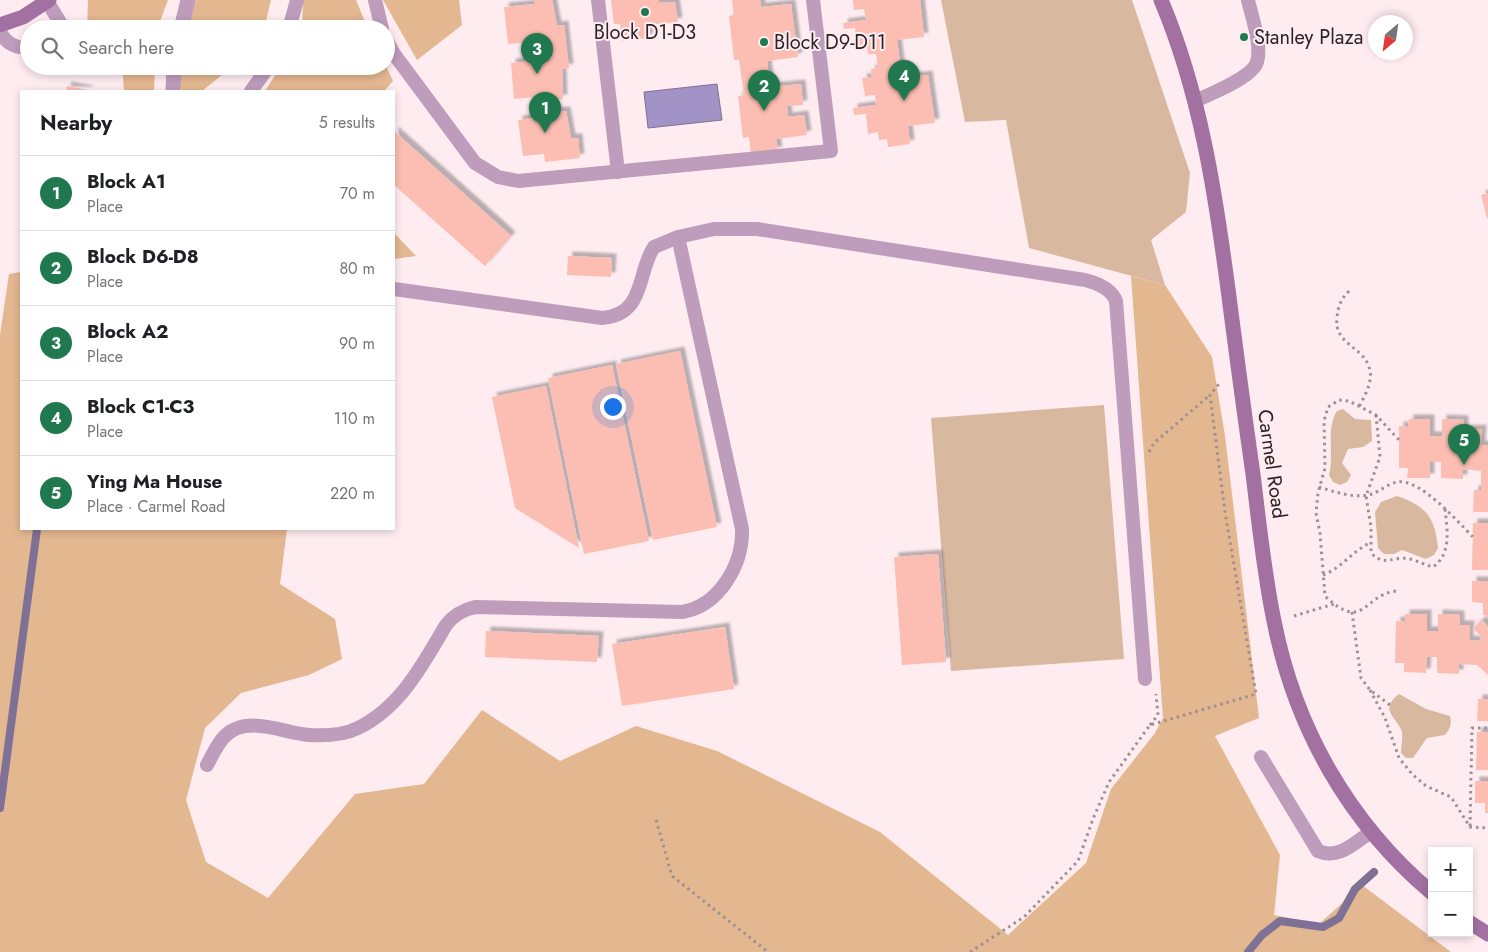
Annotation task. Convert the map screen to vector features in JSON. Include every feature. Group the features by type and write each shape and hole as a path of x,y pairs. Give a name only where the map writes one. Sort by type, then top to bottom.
{"street":[{"path":"0,25 23,17 48,0"},
{"path":"184,20 188,0"},
{"name":"Carmel Road","path":"1161,0 1195,101 1214,196 1267,582 1283,662 1306,728 1336,784 1370,832 1395,860 1431,892"},
{"path":"173,90 174,75"},
{"path":"1473,925 1488,934"}],"lane":[{"path":"48,0 59,20"},
{"path":"291,20 297,0"},
{"path":"375,0 380,20"},
{"path":"598,0 618,172"},
{"path":"395,55 475,163 498,177 518,181 831,151 813,0"},
{"path":"1195,101 1246,75 1257,63 1257,45 1248,0"},
{"path":"0,32 4,40 20,49"},
{"path":"252,90 263,75"},
{"path":"395,289 566,311 602,318 611,317 622,311 633,300 642,284 654,247 678,237 714,229 757,229 1085,280 1110,291 1116,301 1145,679"},
{"path":"207,765 226,735 242,727 258,725 309,735 326,735 357,728 368,722 391,705 410,684 446,625 452,618 466,609 475,607 682,612 702,605 721,588 735,566 742,539 742,529 678,237"},
{"path":"1261,757 1318,851 1328,855 1339,854 1370,832"}],"path":[{"path":"1349,291 1338,308 1336,324 1340,336 1363,356 1369,366 1371,376 1367,392 1359,407"},
{"path":"1396,591 1388,592 1378,598 1365,610 1352,612 1334,604 1326,596 1320,533 1316,513 1319,487 1325,468 1324,421 1328,407 1339,400 1349,401 1376,414 1399,440"},
{"path":"1376,414 1380,457 1366,496 1371,527 1371,553 1384,561 1396,558 1410,559 1434,567 1440,562 1445,552 1447,530 1445,509"},
{"path":"1319,487 1366,496 1397,482 1409,483 1421,489 1445,509 1473,537"},
{"path":"1323,575 1336,570 1361,547 1370,543"},
{"path":"1292,617 1334,604"},
{"path":"1352,612 1361,678 1370,690 1385,718 1399,758 1412,774 1426,786 1451,797 1470,827"},
{"path":"1370,690 1390,705"},
{"path":"1470,827 1472,728 1488,728"},
{"path":"656,820 672,876 768,952"},
{"path":"1470,827 1488,828"}],"shaded area":[{"path":"88,0 168,0 160,20 87,20"},
{"path":"196,0 271,0 266,20 188,20"},
{"path":"303,0 356,0 364,20 302,20"},
{"path":"383,0 459,0 462,25 417,60"},
{"path":"941,0 1132,0 1190,173 1186,212 1151,240 1165,285 1029,248 1006,120 965,122"},
{"path":"123,75 155,75 154,90 124,90"},
{"path":"181,75 222,75 203,90 182,90 180,88"},
{"path":"275,75 390,75 393,81 385,90 266,90"},
{"path":"717,84 722,120 648,128 644,92"},
{"path":"395,234 416,256 395,259"},
{"path":"20,272 20,530 287,530 280,584 335,619 342,659 309,675 241,693 205,728 186,800 206,862 268,898 355,794 424,784 482,710 560,761 636,726 717,751 880,832 1008,935 1086,863 1111,789 1155,733 1163,718 1131,276 1165,285 1212,357 1225,436 1259,718 1215,736 1280,855 1274,915 1319,924 1362,885 1428,935 1428,937 1431,937 1451,952 0,952 0,335 9,274"},
{"path":"1104,405 1124,659 951,671 931,418"},
{"path":"1343,409 1355,419 1371,420 1372,441 1363,447 1348,449 1342,463 1351,475 1347,482 1340,485 1333,482 1329,475 1333,419 1337,411"},
{"path":"1397,496 1415,504 1427,514 1437,537 1438,548 1434,555 1426,559 1402,550 1394,554 1384,554 1378,548 1375,512 1381,502"},
{"path":"1399,694 1426,709 1450,716 1450,726 1445,735 1427,738 1413,758 1406,758 1401,753 1402,732 1389,709 1393,700"}],"building":[{"path":"534,0 552,0 557,26 564,25 569,68 562,69 563,99 546,100 546,96 514,99 511,63 532,61 531,51 530,42 508,44 504,7 535,4"},
{"name":"Block D1-D3","path":"611,0 675,2 678,22 647,25 649,38 622,41 620,24 614,24"},
{"path":"732,0 760,0 761,7 791,4 798,57 767,61 770,87 801,84 803,105 787,106 788,117 804,115 807,135 776,139 778,151 751,154 749,137 743,138 738,96 744,95 739,60 734,60 729,16 734,15"},
{"path":"853,0 920,0 924,37 897,40 902,78 928,75 935,123 908,126 910,144 888,147 887,139 879,140 878,132 868,134 866,114 854,115 853,108 876,105 875,95 865,96 862,78 872,77 871,69 878,68 876,54 868,54 867,47 857,48 855,28 844,29 843,23 866,20 864,9 854,10"},
{"path":"67,86 89,90 66,90"},
{"path":"566,111 571,138 578,138 580,158 545,162 544,154 523,156 518,120 549,116 549,112"},
{"path":"395,132 511,236 485,266 395,186"},
{"path":"1488,193 1488,218 1487,218 1481,195"},
{"path":"568,256 612,258 611,277 567,275"},
{"path":"680,351 717,527 653,540 616,364"},
{"path":"612,365 649,541 584,554 548,378"},
{"path":"546,386 579,548 515,508 492,397"},
{"path":"1409,419 1430,419 1430,436 1442,436 1442,419 1464,420 1464,430 1482,429 1481,445 1488,445 1488,512 1473,512 1474,490 1481,490 1481,471 1463,469 1463,479 1441,478 1441,462 1430,462 1430,478 1407,478 1408,468 1399,468 1399,426 1408,427"},
{"path":"1473,523 1488,523 1488,570 1472,570"},
{"path":"938,554 946,662 902,665 894,557"},
{"path":"1472,581 1488,581 1488,616 1483,615 1483,603 1472,602"},
{"path":"1405,614 1427,614 1427,631 1438,631 1438,614 1460,615 1460,625 1470,625 1469,640 1478,641 1482,638 1473,628 1482,620 1488,627 1488,675 1477,665 1459,664 1459,674 1437,673 1437,657 1427,657 1426,673 1404,672 1404,663 1395,663 1396,621 1405,622"},
{"path":"725,627 734,689 622,706 612,644"},
{"path":"486,631 599,636 597,662 485,657"},
{"path":"1478,699 1488,699 1488,721 1477,721"},
{"path":"1477,732 1488,732 1488,770 1476,770"},
{"path":"1475,781 1488,781 1488,813 1485,813 1485,803 1475,803"}],"waterway":[{"path":"0,808 37,530"},
{"path":"1248,952 1262,935 1280,921 1323,927 1339,918 1355,889 1374,872"}],"place":[{"name":"Block D1-D3","path":"645,12"},
{"name":"Stanley Plaza","path":"1244,37"},
{"name":"Block D9-D11","path":"764,42"},
{"name":"Block A2","path":"537,74"},
{"name":"Block C1-C3","path":"904,101"},
{"name":"Block D6-D8","path":"764,111"},
{"name":"Block A1","path":"545,133"},
{"name":"Ying Ma House","path":"1464,465"}]}
